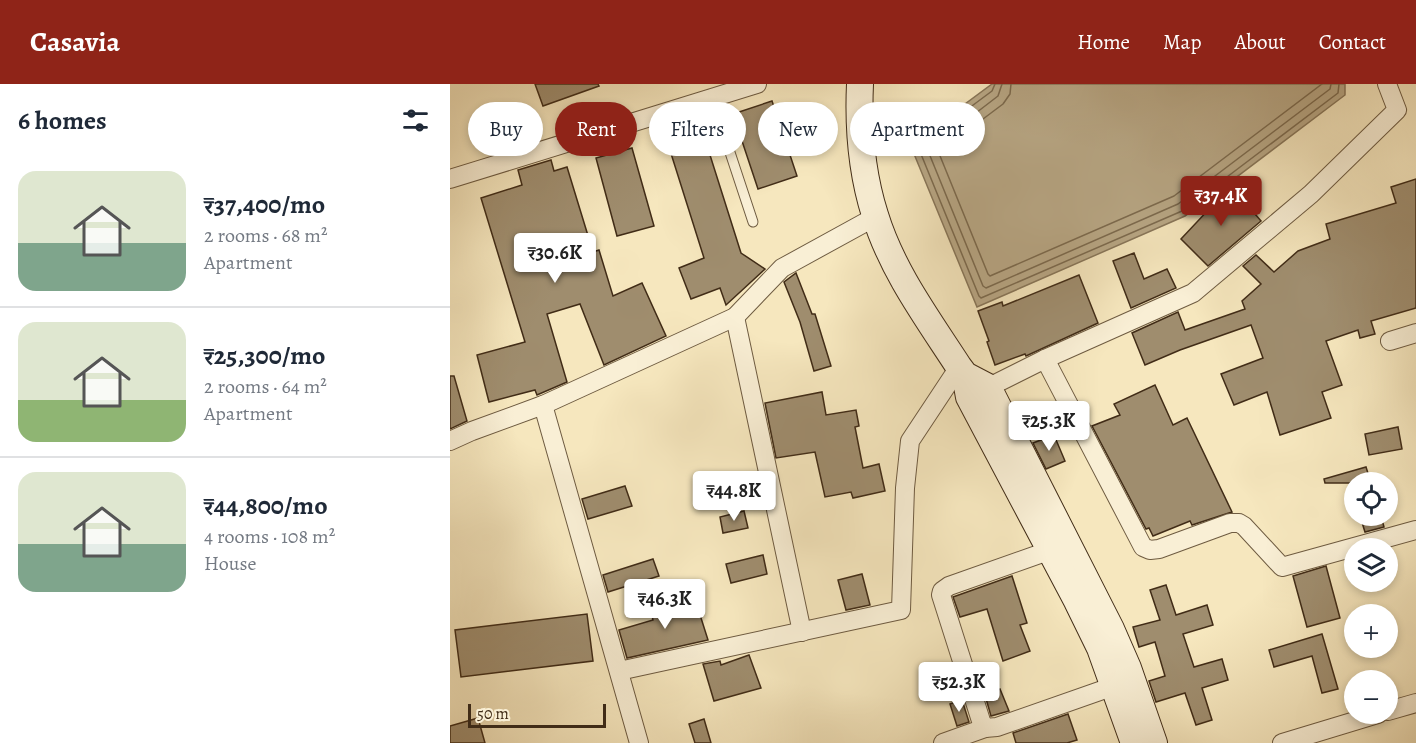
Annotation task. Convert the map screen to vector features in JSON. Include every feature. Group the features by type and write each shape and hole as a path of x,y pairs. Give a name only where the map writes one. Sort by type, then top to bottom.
{"main road":[{"path":"860,84 863,159 875,217 910,292 970,381 1111,628 1128,668 1154,743"},
{"path":"970,381 1100,648 1134,743"}],"street":[{"path":"450,179 757,84"},
{"path":"619,671 901,610 905,488 910,441 970,381 1045,359 1193,293 1311,194 1397,110 1387,84"},
{"path":"450,441 543,405 735,317 782,268 875,217"},
{"path":"735,317 802,632"},
{"path":"1390,341 1416,333"},
{"path":"1045,359 1143,547 1150,550 1159,549 1230,523 1239,523 1282,567 1416,530"},
{"path":"543,405 639,743"},
{"path":"985,728 942,591 949,585 1051,550"},
{"path":"943,743 985,728 997,728 1114,686"},
{"path":"1398,708 1416,703"},
{"path":"1282,743 1345,724"}],"lane":[{"path":"712,98 753,222"}],"water":[{"path":"992,84 1345,84 1345,95 1185,216 977,307 915,156 985,156 985,102 968,102"}],"building":[{"path":"535,84 598,84 599,86 543,106"},
{"path":"758,106 758,156 790,156 797,176 758,189 746,153 746,110"},
{"path":"634,156 654,226 617,236 596,158"},
{"path":"672,156 710,156 741,253 765,269 726,305 720,288 691,299 679,268 704,258"},
{"path":"551,160 554,171 567,167 593,252 599,250 613,296 642,283 666,336 604,365 580,304 547,314 567,382 537,395 535,390 489,402 477,355 525,342 481,198 522,185 518,170"},
{"path":"1416,179 1416,308 1371,321 1375,334 1360,338 1358,330 1326,341 1342,385 1322,392 1331,418 1280,435 1267,392 1234,405 1221,374 1263,358 1251,325 1145,365 1132,333 1178,312 1185,330 1245,309 1242,301 1261,284 1243,266 1256,255 1274,272 1298,251 1330,239 1326,224 1396,203 1391,187"},
{"path":"1231,186 1261,221 1208,266 1181,239 1212,206 1210,203"},
{"path":"1134,253 1144,279 1167,269 1176,288 1131,308 1113,261"},
{"path":"796,273 812,314 815,314 831,366 814,371 800,322 784,282"},
{"path":"1079,275 1098,323 1026,356 1025,354 995,365 978,311 1002,302 1003,306"},
{"path":"450,376 454,376 467,421 450,429"},
{"path":"1155,385 1173,425 1187,418 1232,512 1192,525 1190,521 1153,536 1149,528 1146,529 1092,426 1120,415 1114,404"},
{"path":"822,392 826,415 856,410 859,426 855,427 863,468 879,464 885,491 853,498 851,492 825,497 815,452 776,458 765,403"},
{"path":"1398,427 1402,449 1369,455 1365,434"},
{"path":"1054,435 1065,461 1046,469 1033,443"},
{"path":"1366,467 1368,472 1348,472"},
{"path":"1344,473 1344,483 1325,483 1324,479"},
{"path":"625,486 632,506 588,519 582,499"},
{"path":"744,511 748,528 723,533 720,517"},
{"path":"1363,526 1384,526 1384,527 1365,532"},
{"path":"763,555 767,574 731,583 726,564"},
{"path":"653,559 659,576 608,592 603,575"},
{"path":"1326,566 1340,618 1307,627 1293,576"},
{"path":"862,574 870,605 846,610 838,580"},
{"path":"1012,576 1027,623 1020,625 1030,651 1003,661 987,609 960,617 953,597"},
{"path":"1166,585 1176,615 1207,605 1213,625 1183,634 1194,667 1222,659 1228,680 1202,688 1212,720 1196,725 1185,693 1156,702 1149,681 1165,676 1155,642 1139,647 1133,627 1160,620 1150,590"},
{"path":"695,599 708,640 627,658 619,630 653,620 651,611"},
{"path":"587,614 593,661 461,677 455,630"},
{"path":"1322,634 1338,689 1322,693 1312,656 1274,667 1269,650"},
{"path":"749,655 761,688 714,701 703,664 720,661 721,665"},
{"path":"1000,689 1009,711 991,716 985,695"},
{"path":"962,700 969,722 957,726 950,704"},
{"path":"1068,714 1077,740 1067,743 1016,743 1013,733"},
{"path":"478,718 485,743 450,743 450,726"},
{"path":"704,719 711,743 695,743 689,724"}]}
